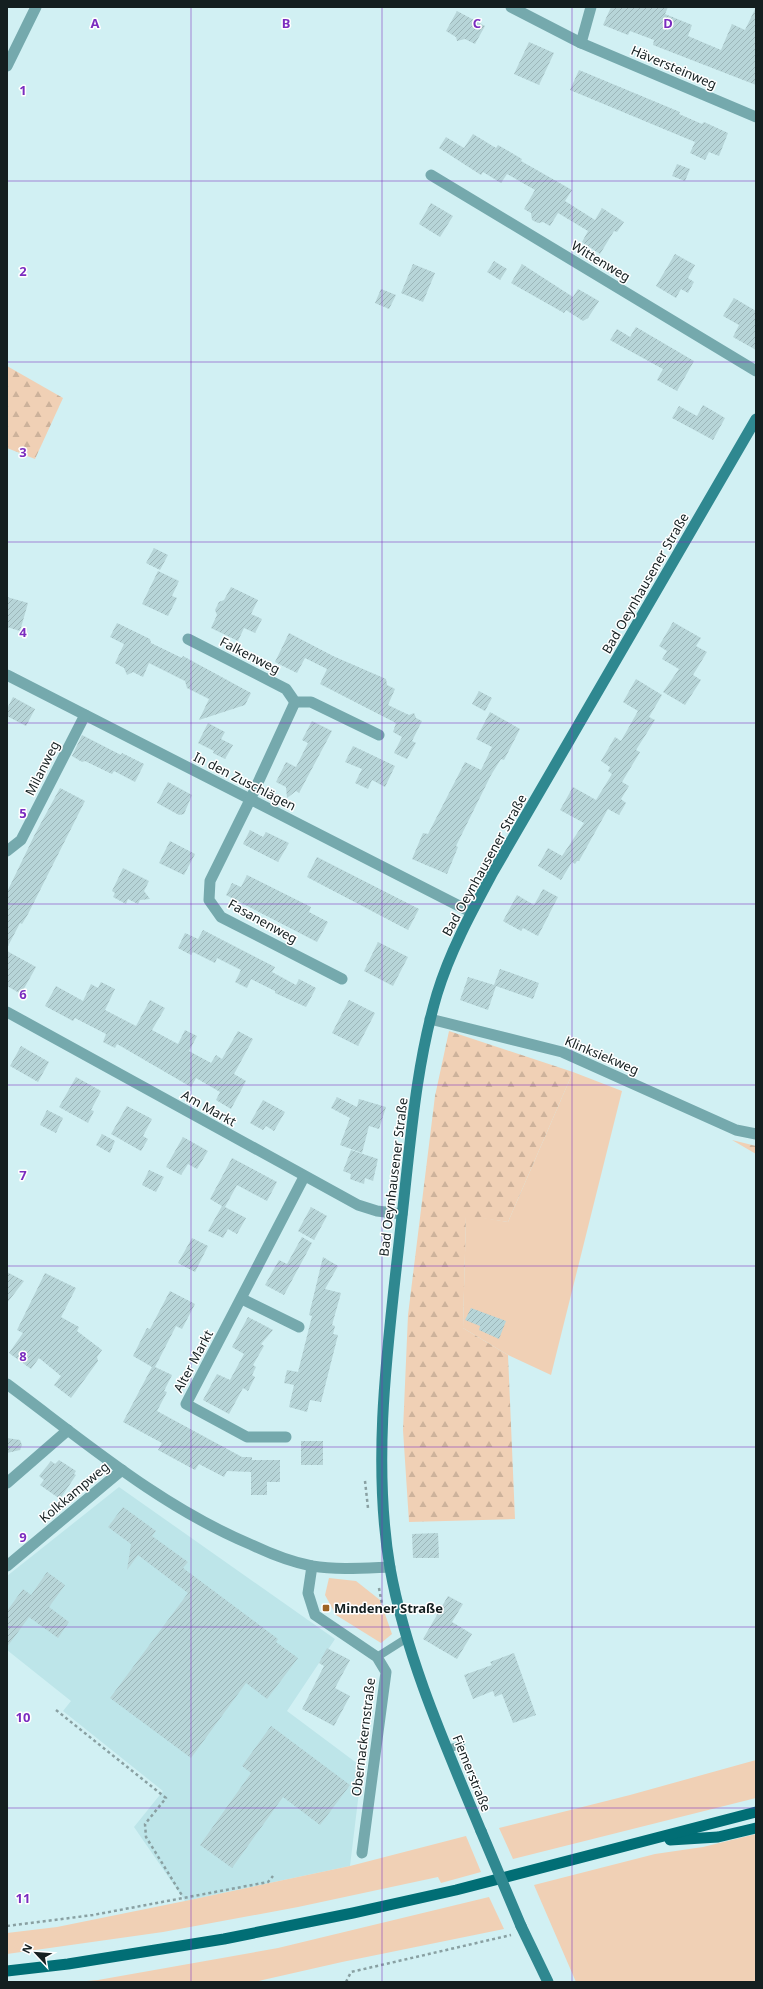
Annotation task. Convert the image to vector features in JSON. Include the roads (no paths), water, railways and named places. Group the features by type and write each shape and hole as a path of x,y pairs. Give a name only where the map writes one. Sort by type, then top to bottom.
{"main road":[{"name":"Bad Oeynhausener Straße","path":"390,1567 384,1525 382,1489 388,1341 413,1124 430,1019 448,964 471,912 756,419"},
{"name":"Fiemerstraße","path":"390,1567 407,1638 447,1749 521,1926 548,1982"},
{"path":"7,1971 68,1964 224,1939 456,1890 756,1812"},
{"path":"641,1843 718,1837 756,1828"}],"street":[{"path":"7,66 36,7"},
{"name":"Häversteinweg","path":"511,7 581,43 756,117"},
{"path":"581,43 591,7"},
{"name":"Wittenweg","path":"431,175 756,371"},
{"name":"Falkenweg","path":"188,639 286,689 295,702"},
{"name":"In den Zuschlägen","path":"7,675 471,912"},
{"path":"250,800 295,702 311,702 379,735"},
{"name":"Milanweg","path":"7,851 21,840 85,715"},
{"name":"Fasanenweg","path":"250,800 210,881 209,900 221,917 342,979"},
{"name":"Am Markt","path":"7,1012 304,1177 358,1205 377,1211 402,1214"},
{"name":"Klinksiekweg","path":"430,1019 562,1052 736,1130 756,1134"},
{"name":"Alter Markt","path":"286,1437 247,1437 186,1404 242,1299 304,1177"},
{"path":"242,1299 299,1327"},
{"path":"7,1384 158,1496 196,1519 268,1552 312,1566 337,1568 390,1567"},
{"path":"7,1483 68,1430"},
{"name":"Kolkkampweg","path":"7,1566 122,1470"},
{"name":"Obernackernstraße","path":"312,1566 308,1593 315,1615 377,1657 386,1672 362,1853"}],"lane":[{"path":"377,1657 407,1638"},
{"path":"447,1749 461,1745"}],"place":[{"name":"Mindener Straße","path":"326,1608"}]}
